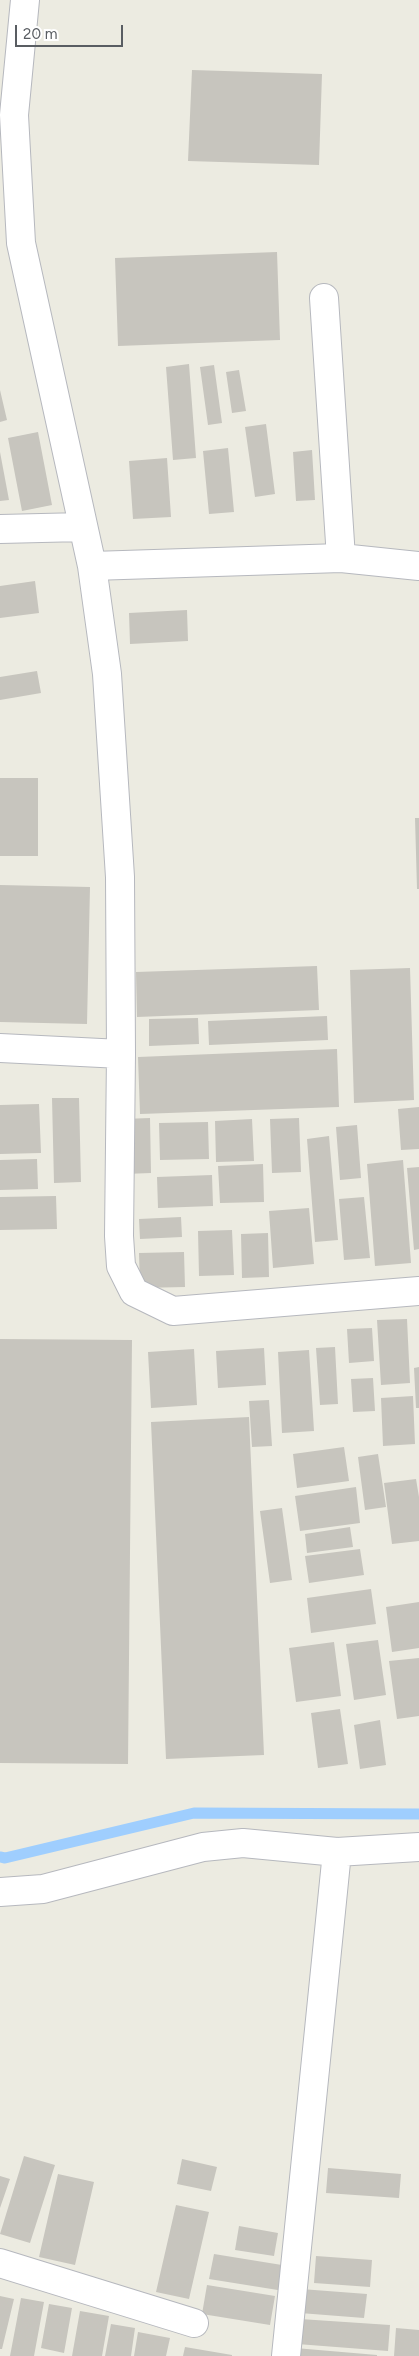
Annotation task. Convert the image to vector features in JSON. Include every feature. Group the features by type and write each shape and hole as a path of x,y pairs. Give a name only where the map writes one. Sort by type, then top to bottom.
{"street":[{"path":"25,0 10,51 20,243 92,566 107,674 120,877 119,1236 121,1266 134,1292 173,1311 419,1292"},
{"path":"324,298 341,558"},
{"path":"0,528 83,527"},
{"path":"92,566 341,558 419,566"},
{"path":"0,1048 121,1054"},
{"path":"0,1892 43,1889 203,1847 243,1843 337,1852 419,1847"},
{"path":"286,2356 337,1852"},
{"path":"0,2262 194,2323"}],"building":[{"path":"192,70 322,74 319,165 188,161"},
{"path":"277,252 280,340 118,346 115,258"},
{"path":"189,364 196,458 173,460 166,367"},
{"path":"214,365 222,423 208,425 200,367"},
{"path":"239,370 246,411 232,413 226,372"},
{"path":"0,390 7,420 0,422"},
{"path":"266,424 275,494 255,497 245,427"},
{"path":"38,432 52,505 22,511 8,438"},
{"path":"228,448 234,512 209,514 203,451"},
{"path":"312,450 315,500 296,501 293,452"},
{"path":"0,452 9,500 0,501"},
{"path":"167,458 171,517 133,519 129,461"},
{"path":"35,581 39,613 0,618 0,586"},
{"path":"187,610 188,641 130,644 129,613"},
{"path":"37,671 41,693 0,700 0,677"},
{"path":"0,778 38,778 38,856 0,856"},
{"path":"415,818 419,818 419,889 417,889"},
{"path":"0,885 90,887 87,1024 0,1022"},
{"path":"317,966 319,1010 137,1017 136,972"},
{"path":"410,968 414,1100 354,1103 350,970"},
{"path":"327,1016 328,1040 209,1045 208,1021"},
{"path":"198,1018 199,1044 149,1046 149,1019"},
{"path":"337,1049 339,1107 140,1114 138,1057"},
{"path":"52,1098 79,1098 81,1182 54,1183"},
{"path":"39,1104 41,1153 0,1154 0,1105"},
{"path":"419,1107 419,1149 401,1150 398,1109"},
{"path":"150,1118 151,1173 125,1174 123,1119"},
{"path":"299,1118 301,1172 272,1173 270,1119"},
{"path":"252,1119 254,1161 216,1162 215,1121"},
{"path":"208,1122 209,1159 160,1160 159,1123"},
{"path":"357,1125 361,1178 340,1180 336,1127"},
{"path":"329,1136 338,1240 315,1242 307,1139"},
{"path":"37,1159 38,1189 0,1190 0,1160"},
{"path":"403,1160 411,1263 375,1266 367,1164"},
{"path":"263,1164 264,1202 220,1203 218,1166"},
{"path":"419,1167 419,1249 414,1250 407,1168"},
{"path":"212,1175 213,1206 158,1208 157,1177"},
{"path":"56,1196 57,1229 0,1230 0,1197"},
{"path":"364,1197 370,1258 344,1260 339,1199"},
{"path":"309,1208 314,1264 273,1268 269,1211"},
{"path":"181,1217 182,1237 140,1239 139,1219"},
{"path":"232,1230 234,1275 199,1276 198,1231"},
{"path":"268,1233 269,1277 242,1278 241,1234"},
{"path":"184,1252 185,1287 140,1288 139,1253"},
{"path":"407,1319 410,1383 381,1385 377,1320"},
{"path":"372,1328 374,1361 349,1363 347,1329"},
{"path":"0,1339 132,1340 128,1764 0,1763"},
{"path":"335,1347 338,1404 320,1405 316,1348"},
{"path":"264,1348 266,1385 218,1388 216,1351"},
{"path":"194,1349 197,1405 151,1408 148,1352"},
{"path":"309,1350 314,1431 282,1433 278,1352"},
{"path":"419,1367 419,1408 416,1408 414,1368"},
{"path":"373,1378 375,1411 353,1412 351,1379"},
{"path":"413,1396 415,1444 383,1446 381,1398"},
{"path":"269,1400 272,1446 252,1447 249,1401"},
{"path":"249,1417 264,1755 166,1759 151,1422"},
{"path":"344,1447 349,1481 297,1488 293,1454"},
{"path":"378,1454 386,1507 365,1510 358,1457"},
{"path":"416,1479 419,1497 419,1541 392,1544 384,1483"},
{"path":"356,1487 360,1523 300,1531 295,1496"},
{"path":"282,1508 292,1580 270,1583 260,1511"},
{"path":"350,1527 353,1547 307,1553 305,1534"},
{"path":"360,1549 364,1575 309,1583 305,1556"},
{"path":"371,1589 376,1624 311,1633 307,1598"},
{"path":"419,1602 419,1648 392,1652 386,1607"},
{"path":"378,1640 386,1695 354,1700 346,1644"},
{"path":"334,1642 341,1696 296,1702 289,1648"},
{"path":"419,1658 419,1716 397,1719 389,1661"},
{"path":"340,1709 348,1764 318,1768 311,1713"},
{"path":"380,1720 386,1765 360,1769 354,1725"},
{"path":"24,2156 55,2165 30,2243 0,2234"},
{"path":"182,2159 217,2167 211,2191 177,2184"},
{"path":"328,2168 401,2174 399,2198 326,2193"},
{"path":"58,2174 94,2182 75,2265 39,2257"},
{"path":"0,2176 10,2179 0,2208"},
{"path":"176,2205 209,2212 189,2299 156,2292"},
{"path":"239,2226 278,2233 274,2256 235,2250"},
{"path":"214,2254 288,2266 284,2291 209,2279"},
{"path":"316,2256 372,2260 370,2287 314,2283"},
{"path":"207,2285 275,2296 270,2325 202,2314"},
{"path":"301,2289 367,2294 364,2318 300,2313"},
{"path":"0,2296 14,2299 2,2349 0,2349"},
{"path":"21,2298 44,2302 34,2356 10,2356"},
{"path":"49,2304 72,2308 64,2353 41,2348"},
{"path":"80,2311 109,2316 102,2356 72,2356"},
{"path":"300,2319 390,2325 388,2351 297,2344"},
{"path":"111,2324 135,2328 131,2356 105,2356"},
{"path":"396,2328 419,2330 419,2356 394,2356"},
{"path":"138,2332 170,2338 166,2356 134,2356"},
{"path":"185,2347 232,2355 232,2356 183,2356"},
{"path":"295,2348 377,2355 377,2356 294,2356"}],"waterway":[{"path":"0,1857 5,1858 194,1813 419,1814"}]}
